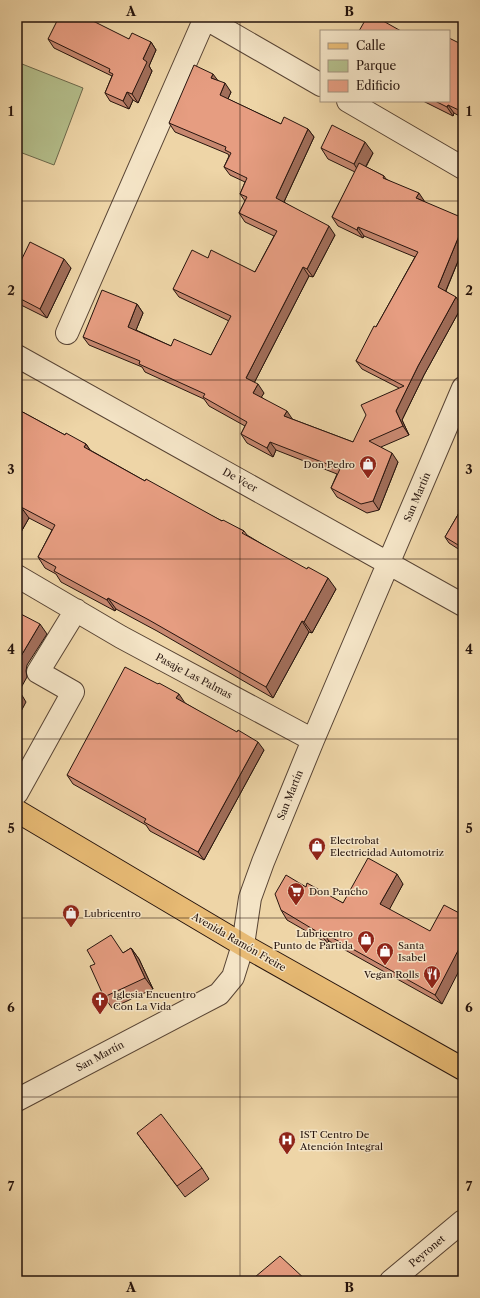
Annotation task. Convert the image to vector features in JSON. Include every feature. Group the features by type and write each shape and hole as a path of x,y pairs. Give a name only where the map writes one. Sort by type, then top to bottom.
{"main road":[{"name":"Avenida Ramón Freire","path":"17,811 243,944 463,1069"}],"street":[{"path":"67,333 204,17 320,84"},
{"path":"350,102 463,168"},
{"name":"De Veer","path":"17,356 463,605"},
{"name":"San Martín","path":"17,1100 219,994 233,977 243,944 250,898 313,740 463,388"},
{"name":"Pasaje Las Palmas","path":"17,576 121,637 313,740"},
{"path":"17,793 73,692 38,672 76,610"},
{"name":"Peyronet","path":"390,1281 463,1221"}],"green space":[{"path":"17,62 83,88 54,165 17,151"}],"building":[{"path":"59,17 85,17 129,39 132,33 151,42 143,59 147,62 132,94 127,92 123,101 105,93 113,74 109,72 110,69 48,39"},
{"path":"367,17 376,17 399,30 360,30"},
{"path":"450,38 463,45 463,112 448,105 447,107 437,102 450,102"},
{"path":"194,65 213,74 211,78 225,83 220,95 281,124 284,117 308,129 276,198 329,226 307,269 303,267 246,378 258,384 253,393 287,411 284,416 353,442 366,415 361,405 404,386 356,361 374,326 376,327 418,252 358,227 357,230 332,217 359,163 384,176 383,178 419,193 416,198 463,218 463,226 438,287 456,297 418,366 396,411 403,426 369,441 392,453 373,501 361,504 331,488 340,469 270,442 267,448 241,434 247,422 203,397 205,394 139,364 140,361 83,337 102,290 137,304 128,327 171,346 174,339 211,355 231,316 173,289 192,250 208,258 211,250 255,272 277,231 239,213 247,197 240,194 247,178 224,167 231,153 225,150 226,147 169,123"},
{"path":"332,125 365,142 354,164 321,148"},
{"path":"30,242 64,259 40,309 17,297 17,269"},
{"path":"17,409 65,435 66,433 86,444 84,447 145,481 146,479 222,521 223,520 244,531 242,533 307,569 308,567 328,578 304,622 302,621 266,687 149,620 108,598 107,600 54,571 56,567 38,557 55,525 21,507 17,514"},
{"path":"463,506 463,548 445,537"},
{"path":"17,612 40,624 21,656 19,662 20,667 17,673"},
{"path":"125,667 179,694 176,698 258,742 198,852 144,822 146,819 67,775"},
{"path":"368,858 397,874 380,904 430,931 444,905 463,915 463,932 460,938 463,941 435,995 322,932 321,934 281,910 275,894 286,875 306,887 307,883 343,903"},
{"path":"111,935 123,953 131,948 145,978 104,997 90,966 95,964 87,950"},
{"path":"161,1114 202,1168 177,1186 137,1133"},
{"path":"280,1256 307,1281 259,1281 255,1277"}],"place":[{"name":"Don Pedro","path":"368,479"},
{"name":"Electrobat Electricidad Automotriz","path":"317,861"},
{"name":"Don Pancho","path":"296,906"},
{"name":"Lubricentro","path":"71,928"},
{"name":"Lubricentro Punto de Partida","path":"366,954"},
{"name":"Santa Isabel","path":"385,966"},
{"name":"Vegan Rolls","path":"432,989"},
{"name":"Iglesia Encuentro Con La Vida","path":"100,1015"},
{"name":"IST Centro De Atención Integral","path":"287,1155"}]}
